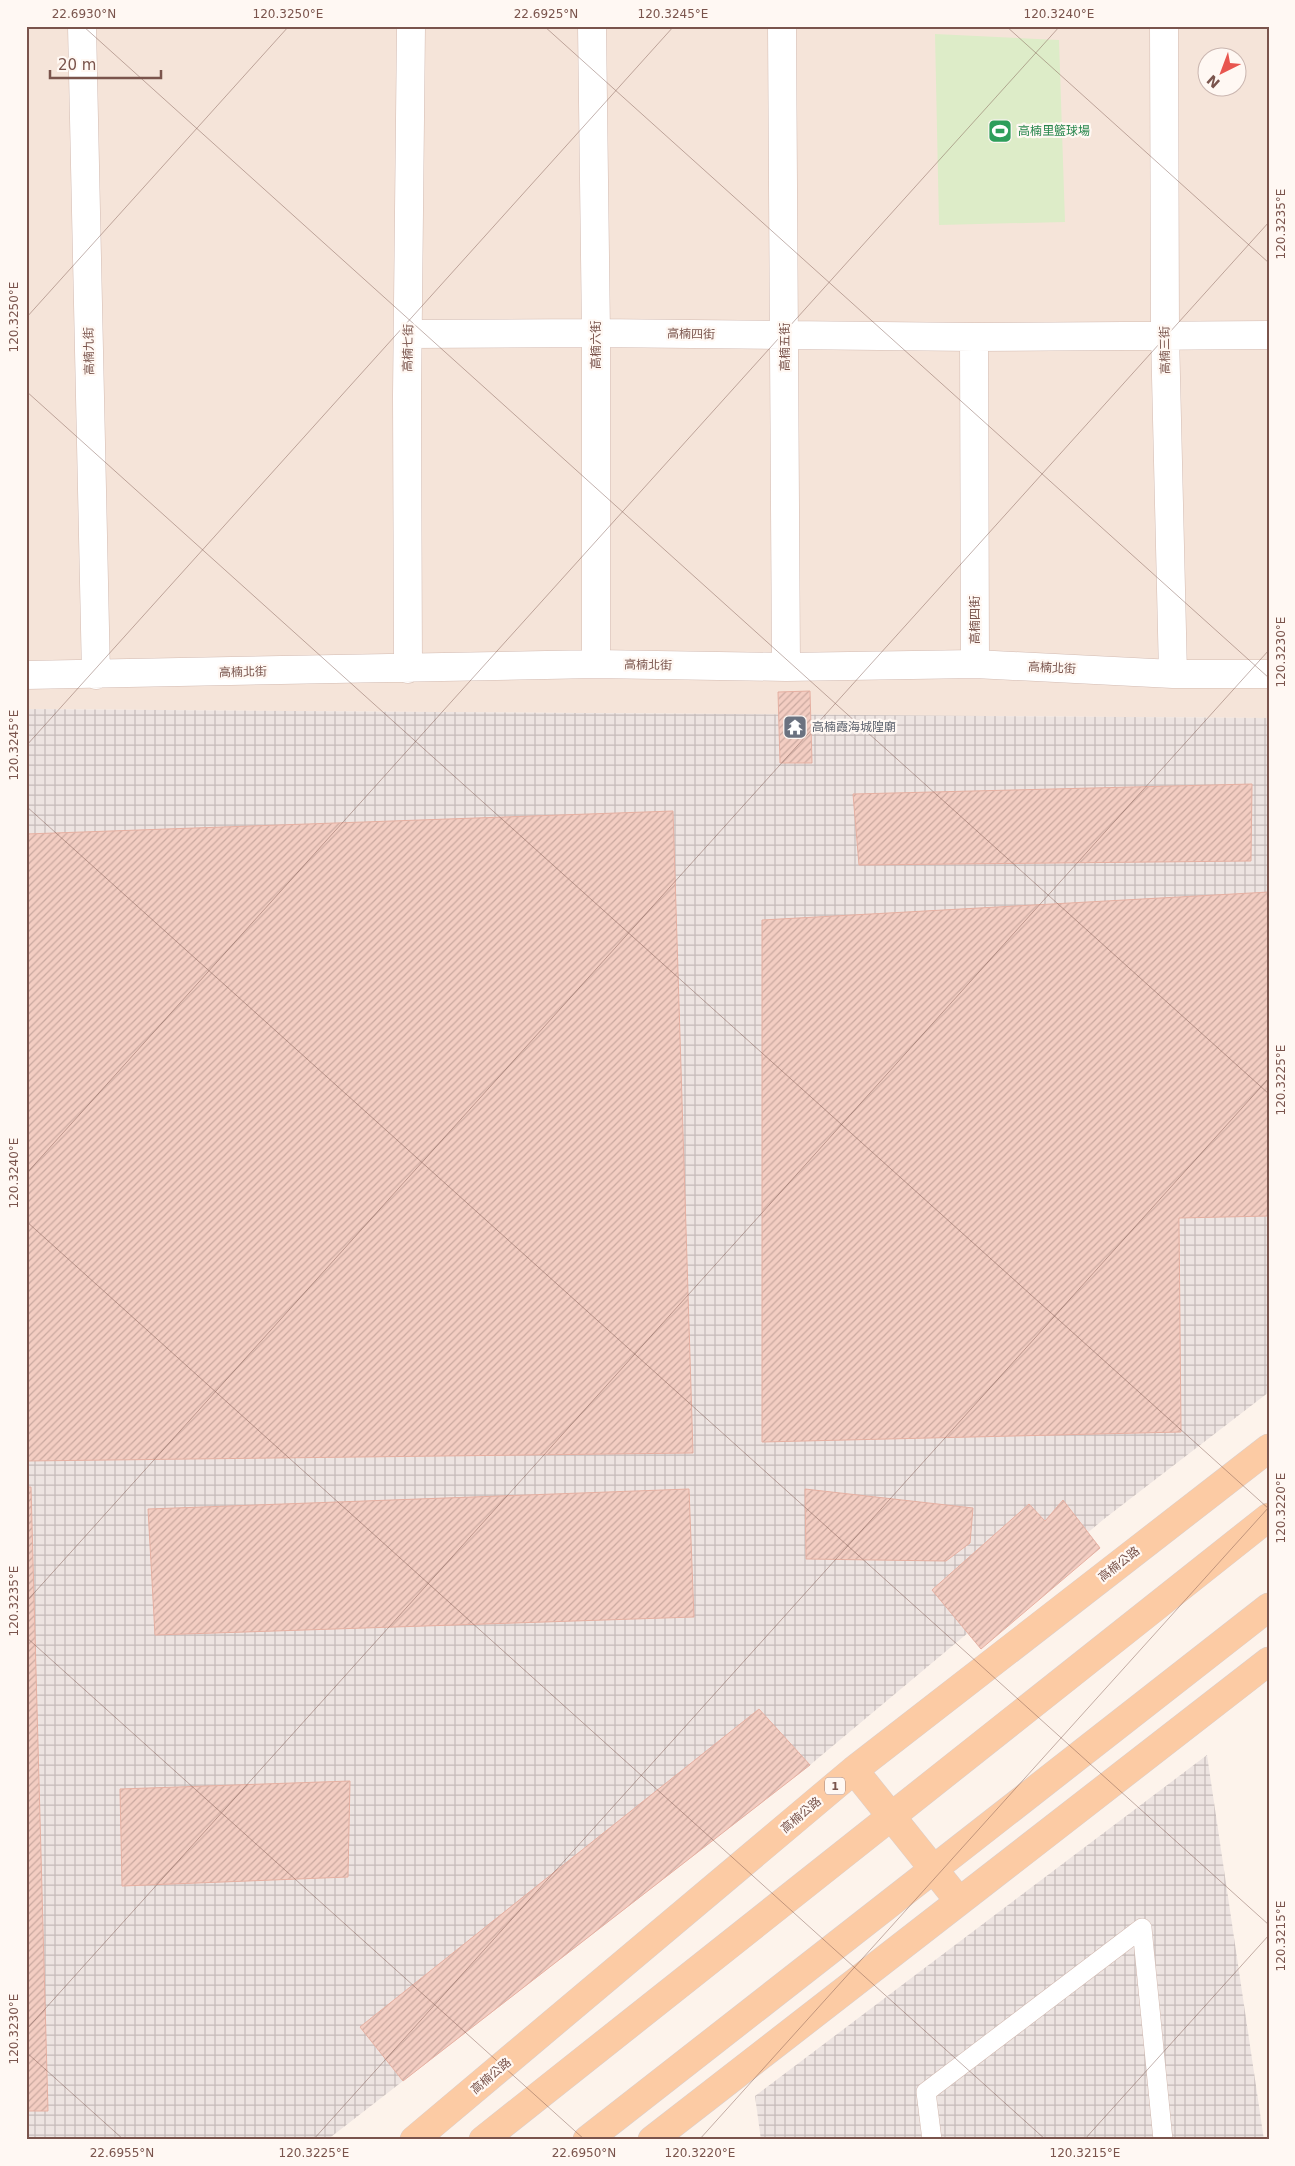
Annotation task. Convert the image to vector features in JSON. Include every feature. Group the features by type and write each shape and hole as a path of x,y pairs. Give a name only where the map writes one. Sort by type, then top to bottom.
{"main road":[{"name":"高楠公路","path":"414,2140 854,1770 1269,1448"},
{"path":"483,2140 890,1815 1269,1517"},
{"path":"587,2140 1269,1607"},
{"path":"652,2140 1269,1661"},
{"path":"854,1770 959,1901"}],"street":[{"name":"高楠九街","path":"82,26 96,675"},
{"name":"高楠七街","path":"408,669 408,334 411,26"},
{"name":"高楠六街","path":"592,26 596,333 596,664"},
{"name":"高楠五街","path":"782,26 786,667"},
{"name":"高楠三街","path":"1164,26 1165,334 1173,674"},
{"name":"高楠四街","path":"408,334 1269,335"},
{"name":"高楠四街","path":"974,336 975,664"},
{"name":"高楠北街","path":"26,675 596,664 786,667 975,664 1173,674 1269,674"}],"lane":[{"path":"932,2140 926,2092 1142,1928 1163,2140"}],"shaded area":[{"path":"26,26 1269,26 1269,718 26,709"},
{"path":"26,709 1269,718 1269,1392 1104,1519 810,1765 327,2140 26,2140"},
{"path":"1207,1755 1264,2140 761,2140 755,2096"}],"green space":[{"name":"高楠里籃球場","path":"935,34 1059,40 1065,222 939,225"}],"building":[{"name":"高楠霞海城隍廟","path":"810,691 812,763 780,763 778,692"},
{"path":"1252,784 1251,861 859,865 853,794"},
{"path":"673,811 693,1453 26,1461 26,834"},
{"path":"1269,892 1269,1216 1179,1218 1181,1432 762,1442 762,920"},
{"path":"26,1487 31,1487 48,2111 26,2111"},
{"path":"689,1489 694,1617 155,1635 148,1509"},
{"path":"805,1489 973,1508 970,1543 946,1561 806,1559"},
{"path":"1063,1500 1100,1548 981,1649 932,1590 1029,1504 1045,1521"},
{"path":"759,1709 810,1765 403,2081 360,2027"},
{"path":"350,1781 348,1877 122,1886 120,1789"}],"place":[{"name":"高楠里籃球場","path":"1000,131"},
{"name":"高楠霞海城隍廟","path":"795,727"}]}
